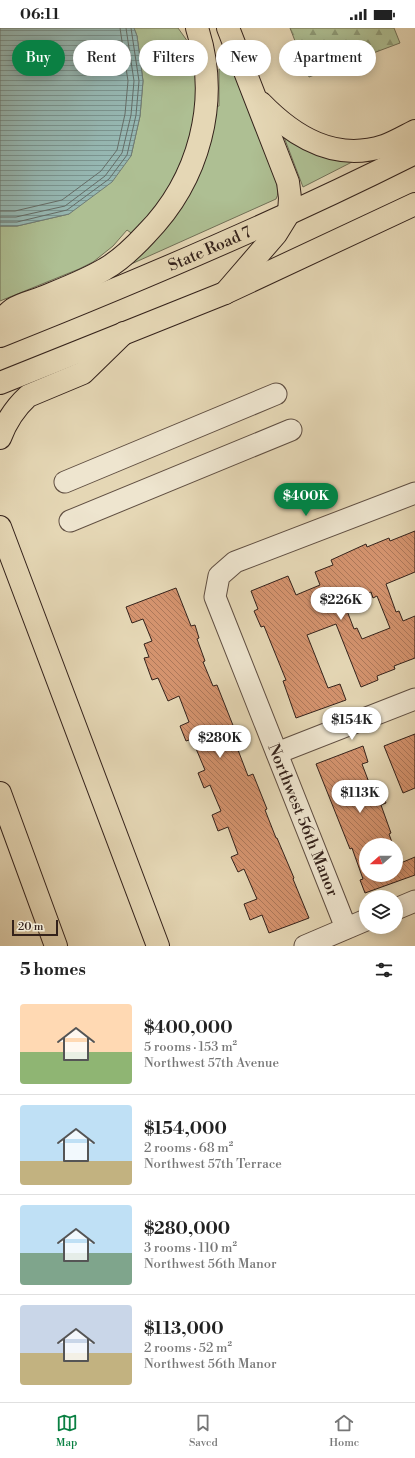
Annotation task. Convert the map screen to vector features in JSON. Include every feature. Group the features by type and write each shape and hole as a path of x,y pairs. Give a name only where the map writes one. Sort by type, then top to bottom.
{"main road":[{"path":"0,321 14,309 75,284 107,268 137,244 167,211 187,179 194,162 199,146 206,111 206,73 197,28"},
{"path":"225,293 276,234 289,213 290,198 288,182 228,28"},
{"path":"254,96 290,130 310,141 330,148 350,150 376,148 385,146 415,131"},
{"name":"State Road 7","path":"0,336 116,289 289,213 415,153"},
{"path":"0,383 225,293 415,204"},
{"path":"0,438 8,420 21,402 28,396 83,372 124,333"},
{"path":"0,527 158,946"},
{"path":"0,793 56,946"}],"street":[{"path":"65,482 276,394"},
{"path":"70,521 291,430"},
{"name":"Northwest 56th Manor","path":"346,928 215,597 219,576 235,562 415,493"},
{"path":"277,754 415,699"},
{"path":"403,905 415,901"},
{"path":"305,946 359,923"}],"green space":[{"path":"134,28 178,28 187,40 139,40 139,51 137,36"},
{"path":"290,28 394,28 400,43 376,52 376,40 295,40"},
{"path":"142,76 198,76 199,85 192,139 170,188 134,235 127,230 113,246 93,262 0,301 0,226 17,226 69,214 131,156 140,116"},
{"path":"219,76 237,76 276,181 278,192 276,199 129,265 214,107 219,106"},
{"path":"284,137 352,162 303,187"}],"water":[{"path":"0,28 134,28 137,36 139,51 139,76 142,76 143,81 140,116 131,156 112,182 69,214 17,226 0,226"}],"building":[{"path":"415,531 415,572 386,584 396,612 399,611 403,621 415,616 415,658 394,666 395,669 377,676 378,680 361,687 336,624 307,635 328,688 340,684 346,700 296,718 283,681 286,680 264,626 261,627 254,611 258,609 251,591 288,576 296,595 320,585 315,572 333,565 331,560 366,544 367,547 389,538 390,541","holes":["371,592 373,598 377,596 390,628 362,639 357,628 354,629 344,603"]},
{"path":"176,588 191,626 195,625 199,638 197,639 205,661 203,662 213,686 217,685 242,748 238,750 248,776 253,774 267,809 265,810 294,878 293,879 309,918 269,933 262,915 250,920 244,904 257,899 244,869 238,872 231,857 238,854 228,827 218,831 212,815 221,811 210,785 204,788 198,773 205,770 192,739 186,741 180,726 189,722 179,696 168,701 158,678 152,680 144,658 149,657 144,644 152,641 143,619 132,623 126,607"},
{"path":"415,734 415,788 403,793 384,746"},
{"path":"363,746 368,762 362,764 373,793 381,790 386,803 381,805 391,833 389,834 390,838 359,838 359,868 352,848 350,849 316,764"},
{"path":"415,857 415,875 403,879 403,862"},
{"path":"361,882 396,882 373,890 364,890"}]}
